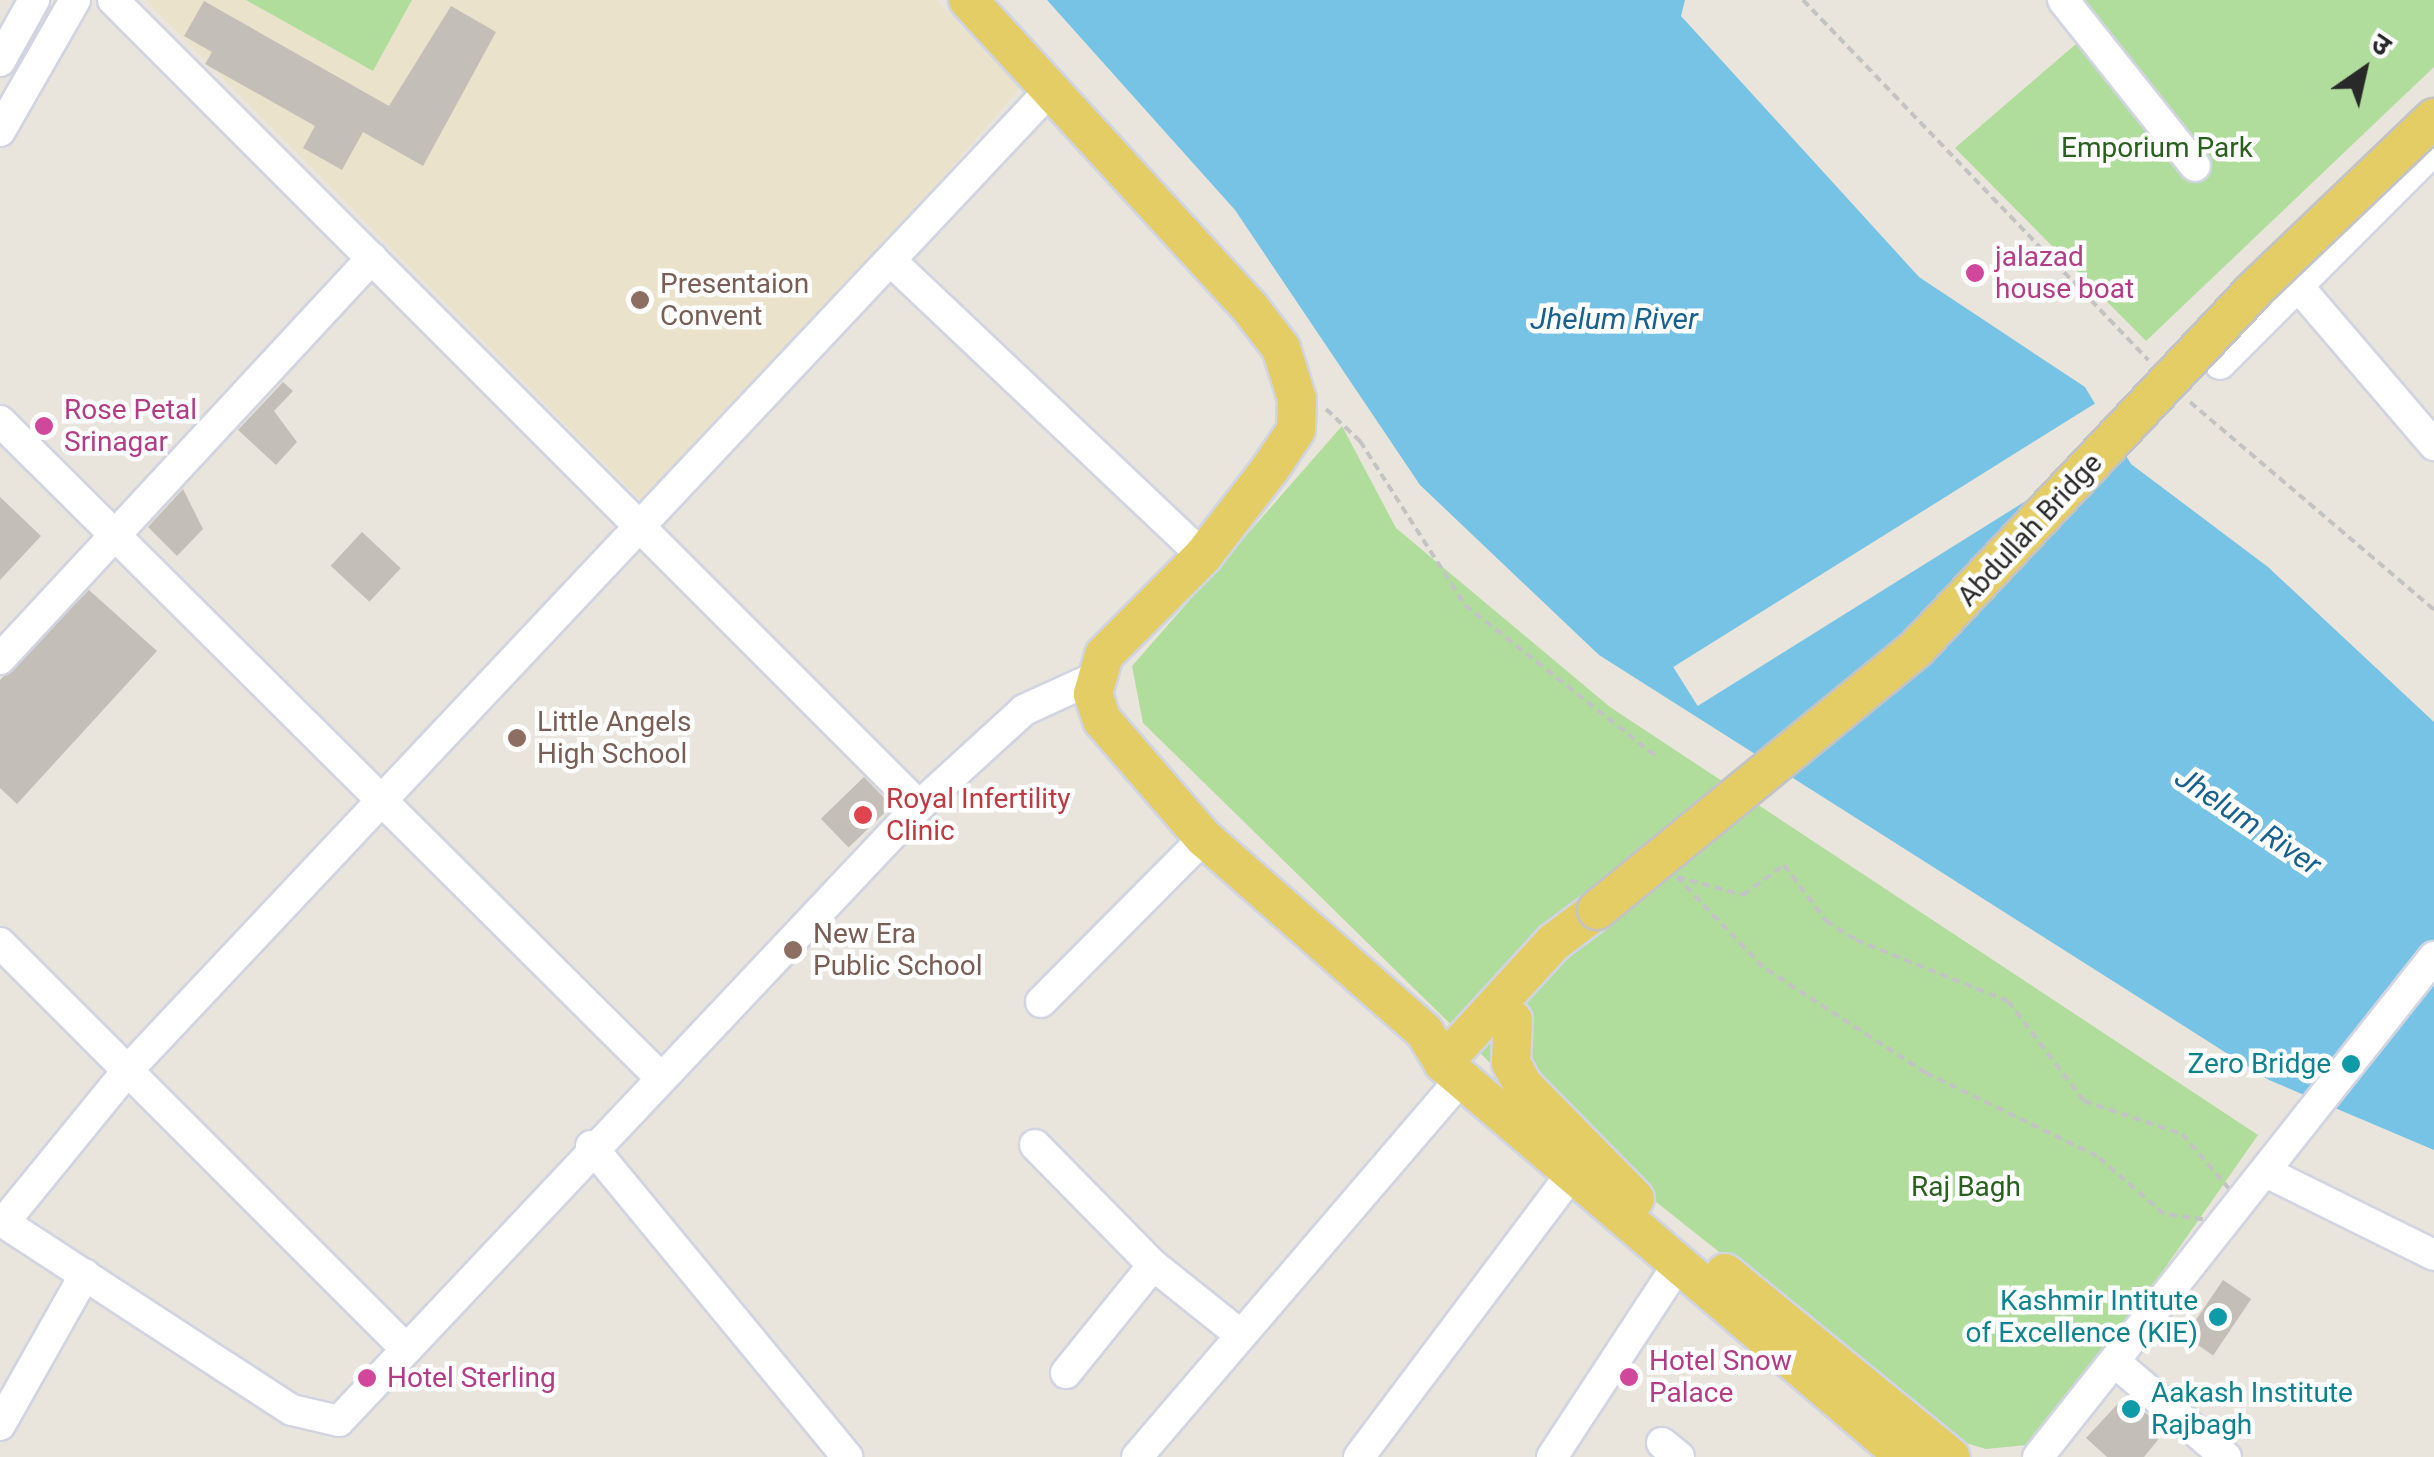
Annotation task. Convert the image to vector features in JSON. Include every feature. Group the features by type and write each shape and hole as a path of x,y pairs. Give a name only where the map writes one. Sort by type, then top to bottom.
{"main road":[{"path":"968,0 1250,309 1281,348 1296,400 1296,430 1202,556 1114,644 1096,677 1102,720 1204,838 1452,1057 1635,1199 1951,1457"},
{"name":"Abdullah Bridge","path":"1452,1057 1588,918 1916,648 2252,292 2434,118"},
{"path":"1452,1057 1513,1020 1570,956 1588,918"},
{"path":"1513,1020 1511,1062 1522,1084 1635,1199"},
{"path":"1452,1057 1570,1176 1905,1457"}],"street":[{"path":"0,62 34,0"},
{"path":"0,131 75,0"},
{"path":"113,0 920,806"},
{"path":"2063,0 2196,166"},
{"path":"1050,90 127,1072 2,1221 307,1417 347,1416 591,1146 920,806 1024,710 1096,677"},
{"path":"2220,364 2434,150"},
{"path":"0,659 372,258"},
{"path":"892,262 1202,556"},
{"path":"2297,285 2434,445"},
{"path":"0,421 658,1075"},
{"path":"1041,1002 1204,838"},
{"path":"0,943 406,1349"},
{"path":"2038,1457 2244,1206 2434,957"},
{"path":"1138,1457 1452,1057"},
{"path":"1035,1145 1153,1265 1236,1332"},
{"path":"591,1146 847,1457"},
{"path":"2273,1167 2434,1254"},
{"path":"1360,1457 1570,1176"},
{"path":"1066,1372 1153,1265"},
{"path":"1552,1457 1678,1266"},
{"path":"0,1425 85,1274"},
{"path":"2115,1362 2226,1457"}],"path":[{"path":"1802,0 2158,370"},
{"path":"2182,394 2434,610"},
{"path":"1296,400 1340,414 1465,605 1658,758"},
{"path":"1784,866 1826,921 1856,940 2008,1001 2084,1102 2182,1134 2244,1206 2216,1221 2164,1214 2097,1156 1926,1073 1763,967 1676,876 1743,895 1784,866"}],"shaded area":[{"name":"Presentaion Convent","path":"146,0 936,0 1020,88 653,513"}],"green space":[{"path":"246,0 412,0 373,71"},
{"name":"Emporium Park","path":"2081,0 2434,0 2434,67 2146,341 1955,148 2098,25"},
{"name":"Raj Bagh","path":"1342,426 1396,528 1610,707 2258,1135 2053,1428 2027,1445 1986,1449 1956,1440 1529,1101 1143,723 1132,666"}],"water":[{"name":"Jhelum River","path":"1047,0 1685,0 1681,16 1919,277 2085,387 2131,464 2268,567 2434,722 2434,1150 2269,1080 1599,655 1420,485 1235,210"}],"pier":[{"path":"2099,401 2123,440 1698,706 1673,667"}],"building":[{"path":"204,1 389,106 451,6 496,32 423,166 363,132 342,170 303,148 315,126 205,64 212,52 184,36"},
{"path":"283,382 293,391 274,411 297,442 276,465 238,430"},
{"path":"183,489 203,529 177,556 148,527"},
{"path":"0,497 41,536 0,580"},
{"path":"362,532 401,568 369,602 331,566"},
{"path":"89,590 157,651 17,804 0,788 0,680"},
{"path":"864,777 892,806 849,847 821,819"},
{"name":"Kashmir Intitute of Excellence (KIE)","path":"2223,1280 2251,1299 2213,1355 2185,1336"},
{"name":"Aakash Institute Rajbagh","path":"2125,1396 2166,1430 2144,1457 2107,1457 2086,1438"}],"place":[{"name":"jalazad house boat","path":"1975,273"},
{"name":"Presentaion Convent","path":"640,300"},
{"name":"Rose Petal Srinagar","path":"44,426"},
{"name":"Little Angels High School","path":"517,738"},
{"name":"Royal Infertility Clinic","path":"863,815"},
{"name":"New Era Public School","path":"793,950"},
{"name":"Zero Bridge","path":"2351,1064"},
{"name":"Kashmir Intitute of Excellence (KIE)","path":"2218,1317"},
{"name":"Hotel Snow Palace","path":"1629,1377"},
{"name":"Hotel Sterling","path":"367,1378"},
{"name":"Aakash Institute Rajbagh","path":"2131,1409"}]}
